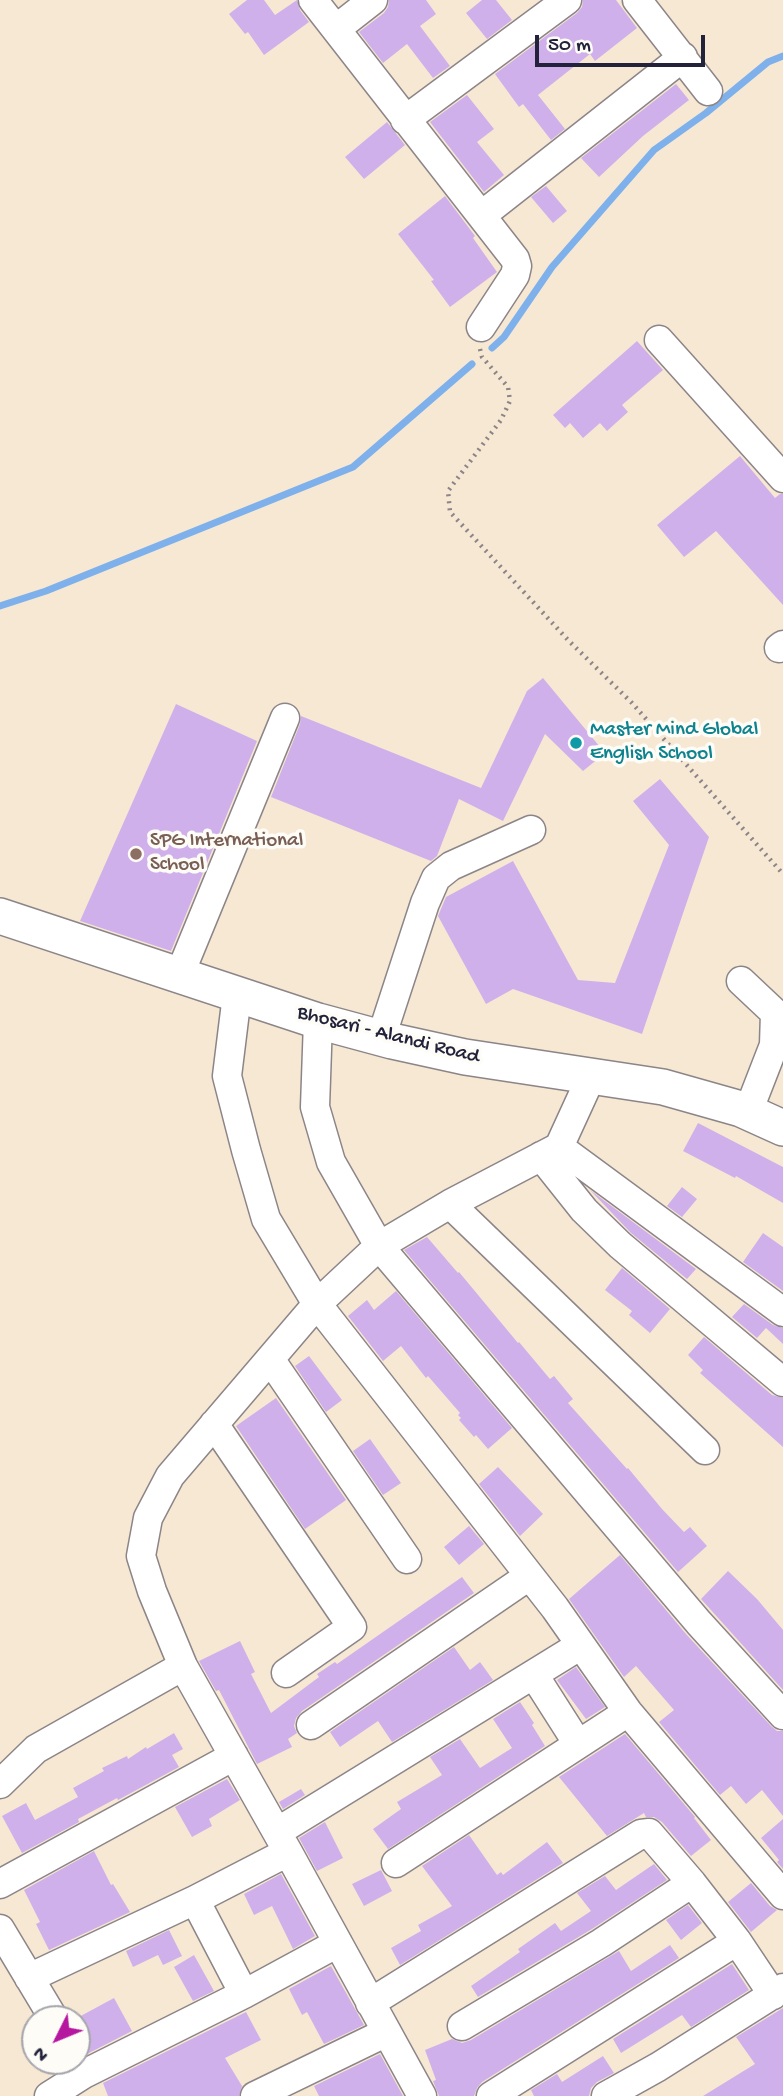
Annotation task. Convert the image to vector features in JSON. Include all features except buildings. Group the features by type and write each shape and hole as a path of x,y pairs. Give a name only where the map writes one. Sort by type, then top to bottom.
{"main road":[{"name":"Bhosari - Alandi Road","path":"0,916 318,1021 465,1057 663,1087 748,1112 783,1128"}],"street":[{"path":"313,0 515,259 515,275 481,327"},
{"path":"336,29 373,0"},
{"path":"405,120 567,0"},
{"path":"637,0 708,91"},
{"path":"482,215 683,57"},
{"path":"659,340 783,478"},
{"path":"179,975 285,718"},
{"path":"382,1038 425,903 436,878 451,866 531,830"},
{"path":"741,981 775,1013 774,1045 748,1112"},
{"path":"237,995 227,1076 246,1150 267,1219 317,1304 555,1608 628,1712 783,1895"},
{"path":"318,1021 315,1107 331,1162 379,1245 699,1623 783,1715"},
{"path":"422,2096 183,1666 152,1591 141,1556 148,1518 170,1476 317,1304 379,1245 550,1152 592,1075"},
{"path":"550,1152 783,1312"},
{"path":"550,1152 584,1210 620,1245 783,1382"},
{"path":"450,1205 705,1450"},
{"path":"270,1359 407,1559"},
{"path":"214,1424 352,1627 285,1673"},
{"path":"311,1725 529,1576"},
{"path":"30,1978 195,1900 581,1645"},
{"path":"0,1784 36,1749 183,1666"},
{"path":"534,1675 579,1744"},
{"path":"396,1863 628,1712"},
{"path":"0,1884 234,1756"},
{"path":"370,2003 641,1834 649,1833 778,1991 606,2096"},
{"path":"463,2026 692,1883"},
{"path":"195,1900 244,1994"},
{"path":"0,1929 7,1963 30,1978 46,2005"},
{"path":"491,2096 737,1941"},
{"path":"49,2096 338,1943"},
{"path":"255,2096 387,2032"}],"path":[{"path":"481,327 479,343 482,357 508,387 510,401 501,420 448,491 450,512 568,640 632,703 783,874"}],"waterway":[{"path":"492,348 504,337 552,267 654,150 706,113 768,62 783,56"},
{"path":"0,606 46,591 353,467 472,364"}],"place":[{"name":"Master Mind Global English School","path":"576,743"},
{"name":"SPG International School","path":"136,854"}]}
